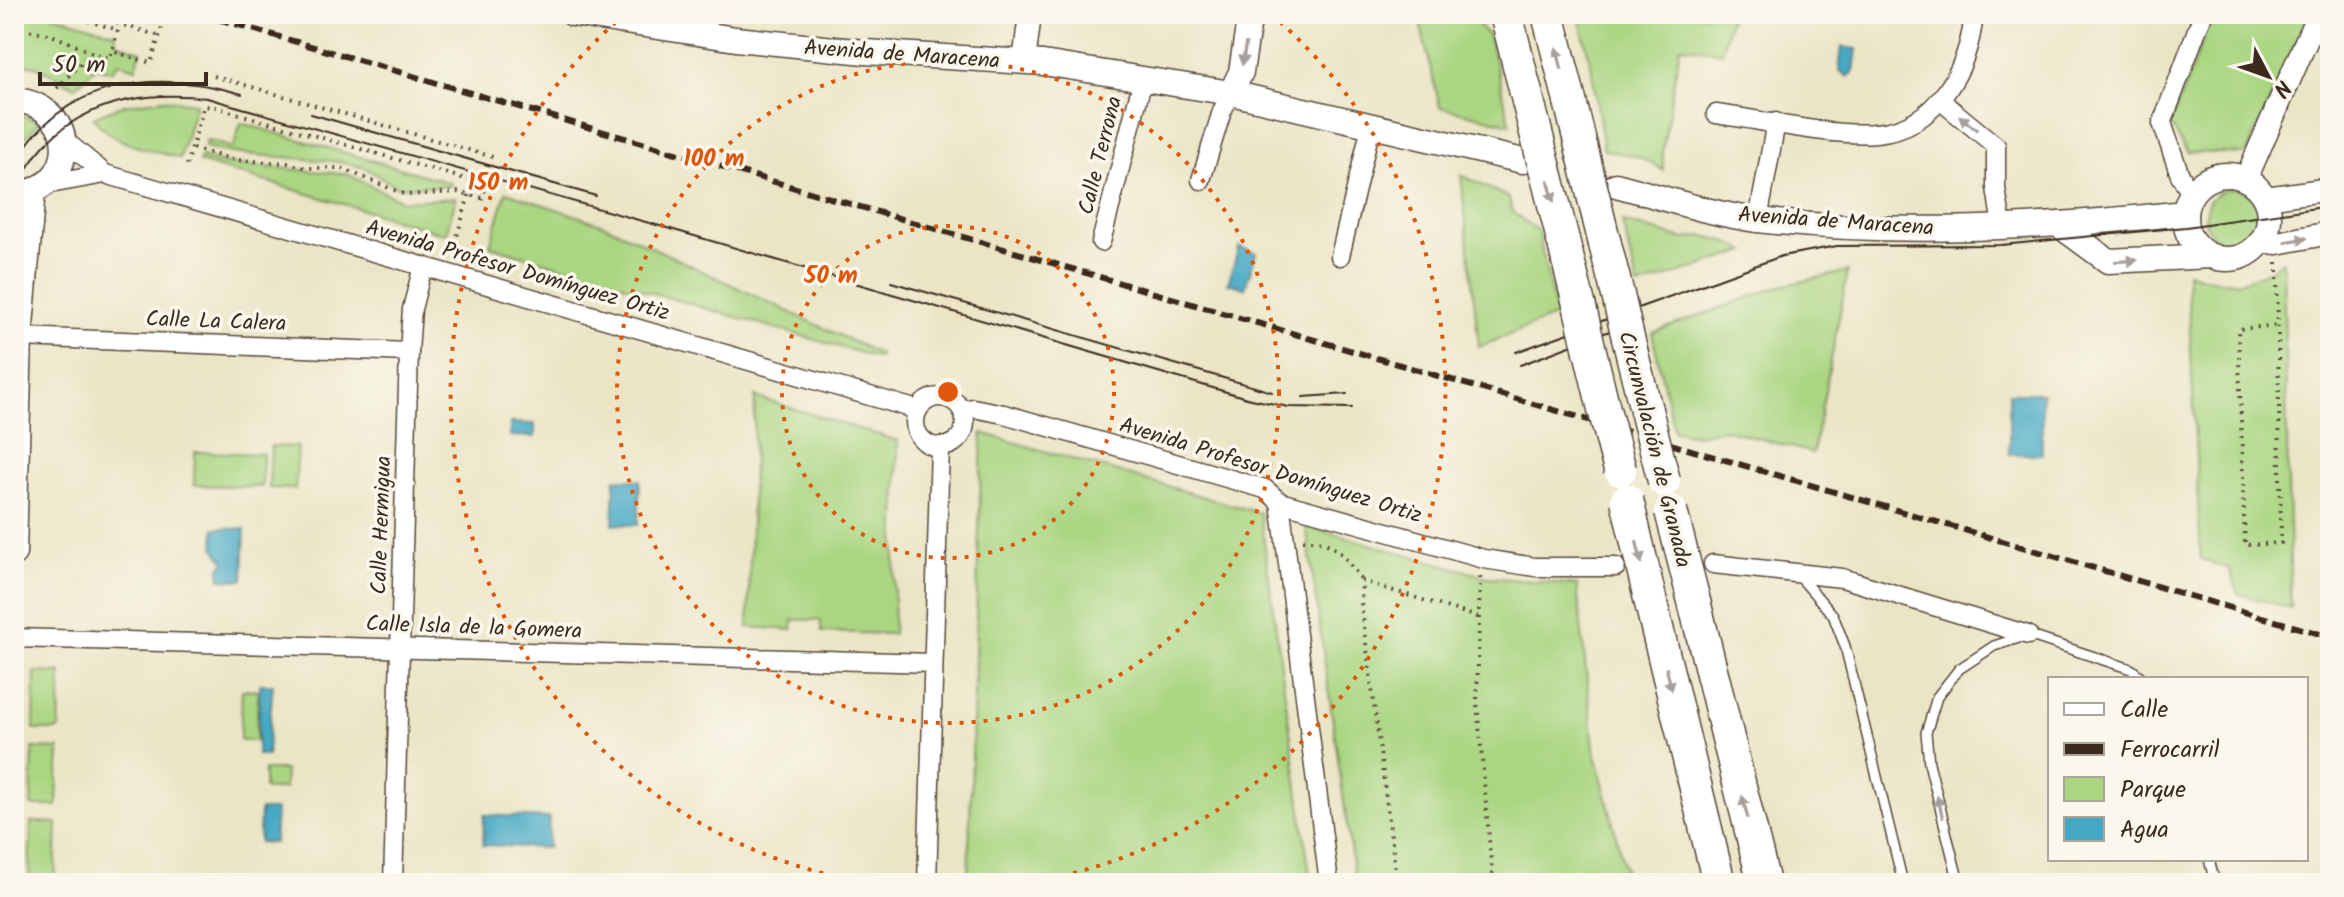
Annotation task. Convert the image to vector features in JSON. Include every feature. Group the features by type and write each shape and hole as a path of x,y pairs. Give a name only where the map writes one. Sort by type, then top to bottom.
{"highway":[{"name":"Circunvalación de Granada","path":"1506,14 1719,883"},
{"name":"Circunvalación de Granada","path":"1548,14 1764,883"}],"main road":[{"path":"1231,93 1241,72 1250,14"},
{"name":"Avenida de Maracena","path":"585,15 736,39 851,51 1024,62 1143,79 1231,93 1523,161"},
{"path":"14,100 41,107 54,117 64,140 60,165 30,190 20,337 14,553"},
{"path":"2059,225 2108,261 2212,256 2237,258 2269,242 2266,198 2246,179 2221,175 2205,181 2188,203 2190,238 2212,256"},
{"name":"Avenida de Maracena","path":"1616,185 1758,220 1888,227 2059,225 2188,203"}],"street":[{"path":"1024,62 1030,14"},
{"path":"1716,114 1861,134 1901,127 1940,100 1959,76 1971,44 1974,14"},
{"path":"2188,203 2162,123 2203,14"},
{"path":"2246,179 2318,14"},
{"name":"Calle Terrona","path":"1101,242 1143,79"},
{"path":"1201,180 1222,111 1231,93"},
{"path":"1940,100 1996,146 1996,188 2002,227"},
{"path":"1758,220 1776,122"},
{"path":"1340,256 1371,126"},
{"name":"Avenida Profesor Domínguez Ortiz","path":"64,140 105,174 918,410"},
{"name":"Avenida Profesor Domínguez Ortiz","path":"30,190 105,174"},
{"path":"2266,198 2330,189"},
{"path":"2269,242 2330,233"},
{"name":"Calle Hermigua","path":"393,883 409,352 412,309 423,266"},
{"name":"Calle La Calera","path":"20,337 409,352"},
{"path":"944,397 962,410 964,427 956,441 940,446 921,437 915,424 918,410 929,399 944,397"},
{"name":"Avenida Profesor Domínguez Ortiz","path":"962,410 973,408 1051,427 1265,489 1280,502 1484,559 1535,567 1616,567"},
{"path":"927,883 940,446"},
{"path":"1280,502 1329,883"},
{"path":"1713,564 1794,571 1858,582 2028,635"},
{"name":"Calle Isla de la Gomera","path":"14,638 933,663"}],"lane":[{"path":"1794,571 1833,615 1845,646 1903,883"},
{"path":"1959,883 1929,763 1926,733 1937,697 1959,669 1994,646 2028,635 2131,669 2141,677"},
{"path":"2210,861 2215,883"}],"path":[{"path":"14,31 49,33 91,53 110,58 118,30 65,14"},
{"path":"86,14 160,36"},
{"path":"112,51 151,63 166,14"},
{"path":"57,88 91,53"},
{"path":"214,76 493,157"},
{"path":"187,165 204,106 486,185 482,198 469,195 406,195 355,171 234,160 192,148"},
{"path":"218,116 220,108"},
{"path":"235,121 237,113"},
{"path":"455,243 469,195"},
{"path":"2269,242 2280,325 2281,543 2245,545 2238,329 2280,325"},
{"path":"1303,540 1318,539 1334,546 1362,581 1478,617"},
{"path":"1447,883 1492,880 1477,703 1481,571"},
{"path":"1362,581 1361,603 1397,883"}],"green space":[{"path":"14,14 51,14 115,33 117,43 141,51 136,68 119,63 112,71 96,67 75,87 36,66 14,63"},
{"path":"1418,14 1476,14 1480,27 1489,36 1510,124 1440,107"},
{"path":"1578,14 1731,14 1722,52 1680,46 1663,147 1663,170 1639,157 1604,150 1591,64"},
{"path":"2213,14 2308,14 2246,154 2187,152 2170,124"},
{"path":"163,99 196,103 180,158 121,140 101,127 93,117 123,105"},
{"path":"14,113 40,121 14,150"},
{"path":"241,123 451,183 450,186 397,187 365,168 343,162 232,153 205,147 206,140 233,148"},
{"path":"201,157 228,164 347,174 402,201 456,198 446,234 199,162"},
{"path":"1461,175 1509,198 1512,212 1538,231 1556,316 1479,347"},
{"path":"2232,189 2251,197 2259,216 2251,235 2232,243 2213,235 2205,216 2213,197"},
{"path":"506,192 607,226 879,354 878,358 490,246"},
{"path":"1622,222 1684,239 1703,236 1722,240 1746,251 1638,287"},
{"path":"2283,261 2291,608 2238,594 2229,568 2201,560 2187,272 2214,280 2236,282 2258,276"},
{"path":"1848,271 1813,453 1724,429 1697,435 1674,431 1652,333 1777,287"},
{"path":"755,397 898,441 893,634 822,632 820,620 793,620 792,630 748,627"},
{"path":"982,433 1260,513 1311,883 968,883"},
{"path":"271,446 298,447 295,489 269,488"},
{"path":"195,452 263,454 262,487 194,485"},
{"path":"1306,526 1487,577 1577,585 1594,747 1628,883 1355,883"},
{"path":"35,672 61,673 59,730 34,730"},
{"path":"242,690 258,690 256,741 240,740"},
{"path":"33,748 59,749 57,806 31,806"},
{"path":"264,770 285,770 284,789 264,789"},
{"path":"31,822 57,823 55,882 29,881"}],"water":[{"path":"1842,47 1857,49 1854,72 1848,77 1839,70"},
{"path":"1239,247 1256,253 1245,288 1228,283"},
{"path":"2009,393 2042,393 2042,454 2009,454"},
{"path":"510,423 535,424 535,437 510,436"},
{"path":"615,479 640,480 638,525 613,524"},
{"path":"215,528 245,529 243,580 220,579 220,567 225,561 214,547"},
{"path":"260,684 273,684 267,756 257,755"},
{"path":"260,810 276,810 274,843 259,842"},
{"path":"484,815 549,818 548,848 483,845"}],"tram line":[{"path":"14,164 34,135 58,113 85,97 114,87 145,82 177,82 242,94"},
{"path":"14,195 28,167 46,143 68,125 92,112 118,102 147,97 207,98 674,230 1247,398 1288,407 1352,408"},
{"path":"311,114 596,196"},
{"path":"1516,352 1782,256 1837,246 2001,245 2186,227 2330,206"},
{"path":"891,282 1272,392"},
{"path":"1520,365 1628,324"},
{"path":"1303,397 1347,394"}],"railway":[{"path":"201,14 2330,637"}]}
